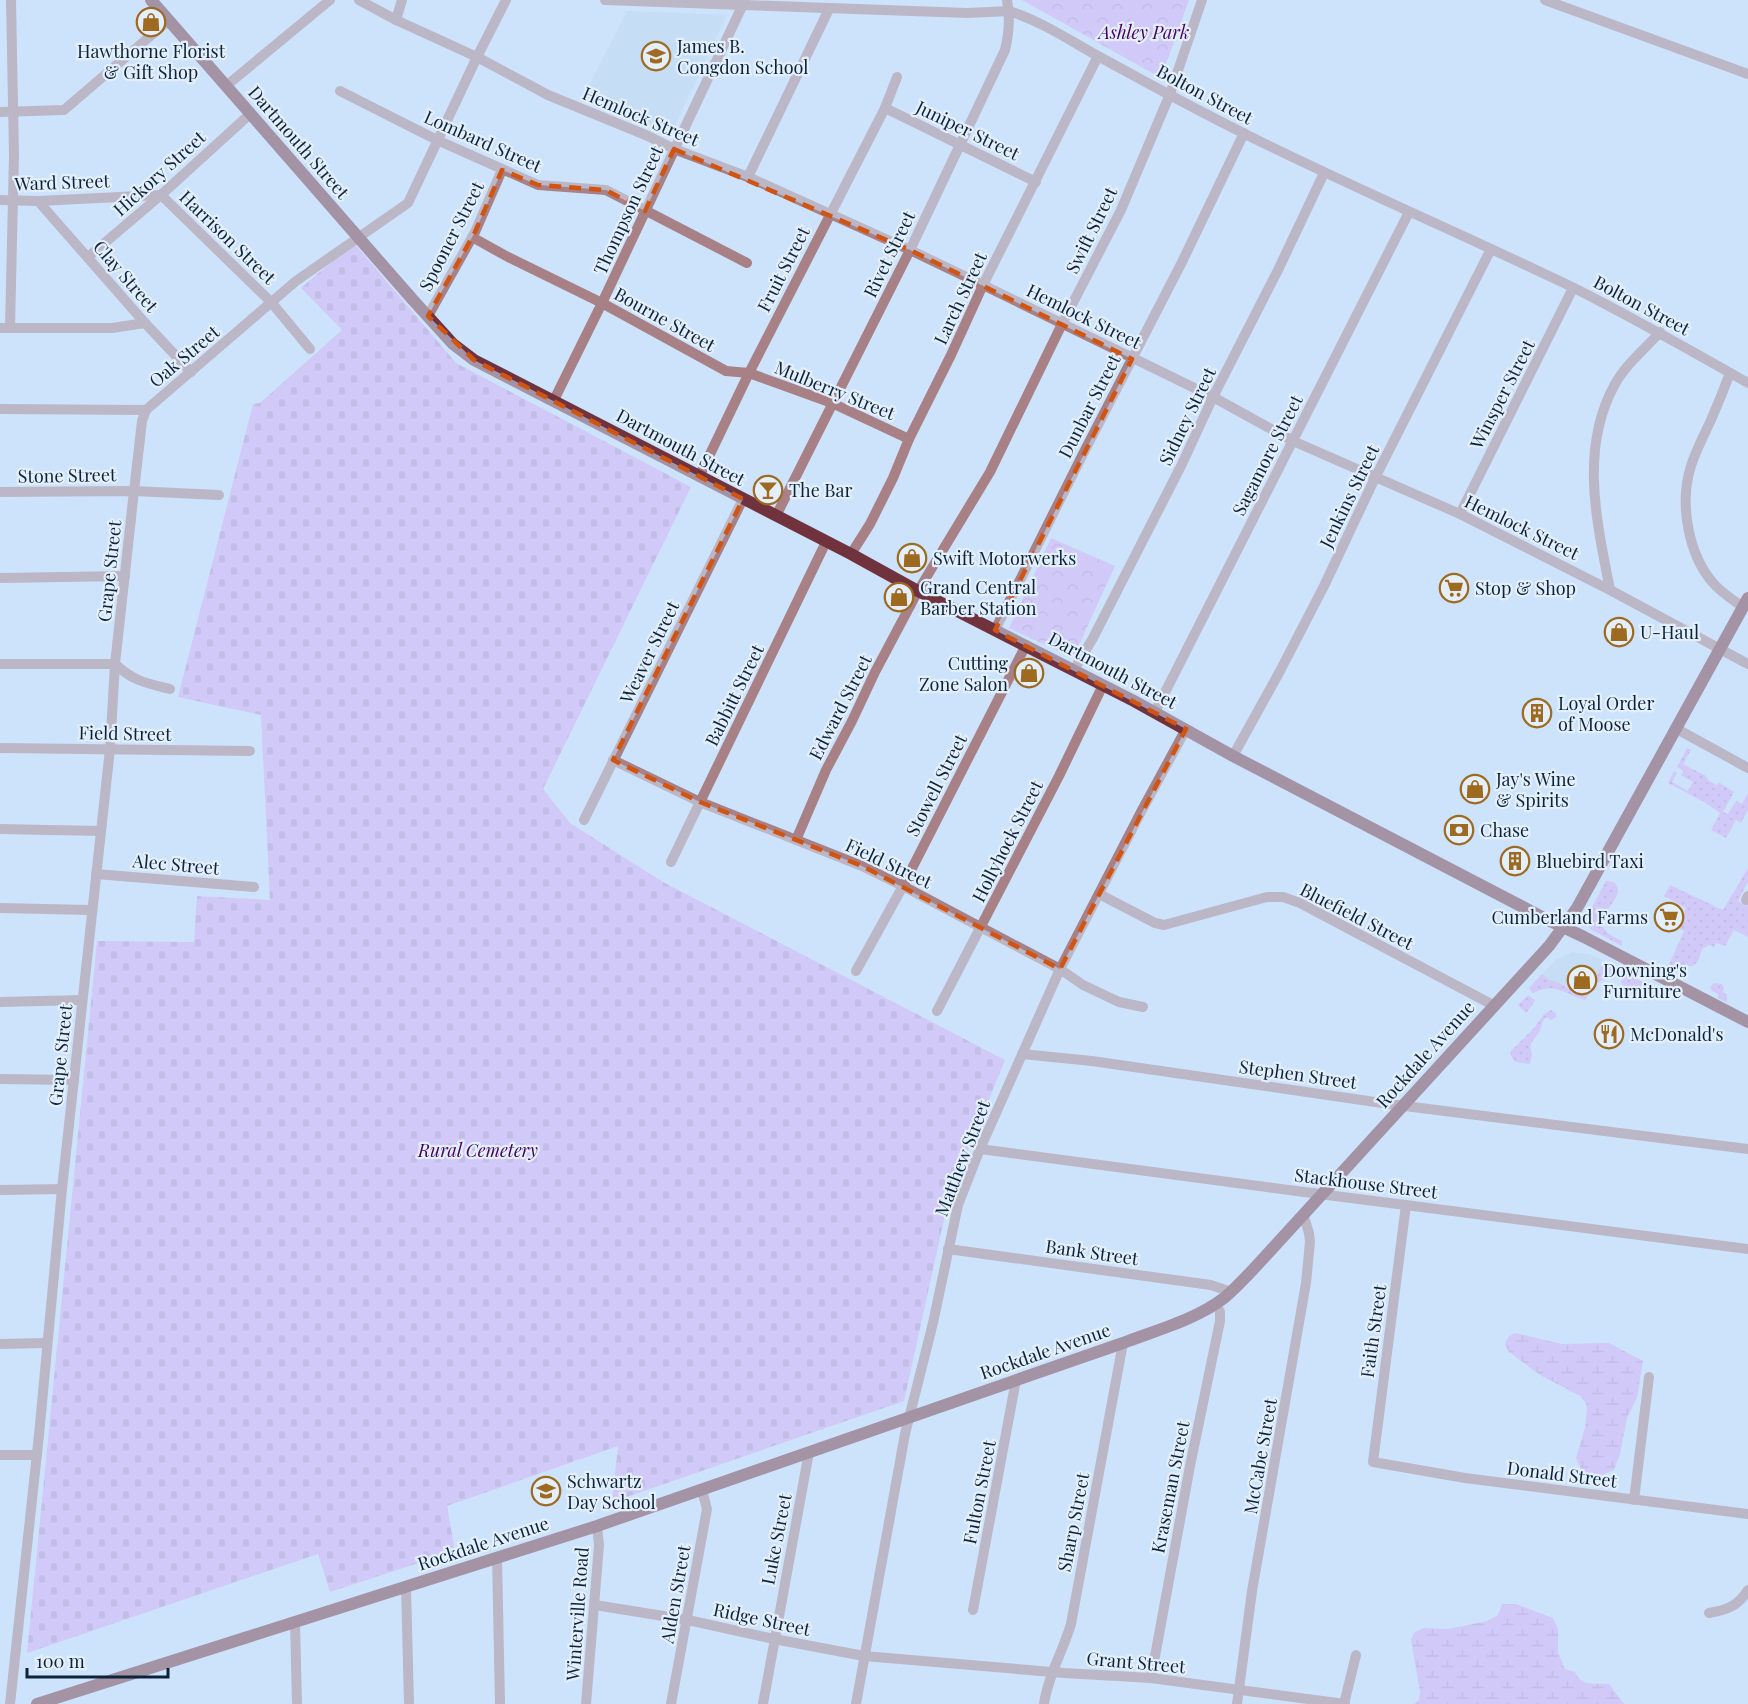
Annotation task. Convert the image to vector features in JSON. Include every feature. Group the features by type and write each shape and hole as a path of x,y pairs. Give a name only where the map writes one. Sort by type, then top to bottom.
{"main road":[{"name":"Dartmouth Street","path":"154,1 358,238 453,344 474,360 1748,1022"},
{"name":"Rockdale Avenue","path":"37,1704 597,1527 1123,1343 1191,1318 1216,1304 1231,1292 1322,1194 1564,927 1745,603"}],"street":[{"path":"11,0 14,112 13,200 5,328 112,328 145,323"},
{"path":"226,86 330,0"},
{"name":"Hemlock Street","path":"359,0 396,20 477,57 548,95 748,177 910,250 1214,397 1293,441 1460,514 1610,590 1748,664"},
{"path":"396,20 402,0"},
{"name":"Oak Street","path":"0,409 146,410 296,281 408,203 506,0"},
{"name":"Bolton Street","path":"605,0 744,3 829,9 968,13 1008,5 1098,56 1244,133 1324,173 1573,288 1660,332 1748,383"},
{"name":"Swift Street","path":"918,591 990,472 1121,210 1170,94 1202,0"},
{"path":"1545,0 1748,74"},
{"name":"Thompson Street","path":"554,400 744,3"},
{"name":"Rivet Street","path":"776,516 910,250 1005,50 1008,38 1008,5"},
{"path":"748,177 829,9"},
{"path":"0,112 64,110 170,20"},
{"name":"Larch Street","path":"851,554 870,524 893,478 909,439 983,285 1098,56"},
{"name":"Fruit Street","path":"699,477 817,238 885,108 897,77"},
{"name":"Lombard Street","path":"340,91 437,140 538,185 606,190 747,263"},
{"name":"Juniper Street","path":"885,108 1036,182"},
{"name":"Hickory Street","path":"88,257 161,195 250,114"},
{"name":"Dunbar Street","path":"995,630 1206,213 1244,133"},
{"name":"Spooner Street","path":"428,316 472,237 502,170"},
{"name":"Sidney Street","path":"1074,670 1094,638 1132,564 1324,173"},
{"name":"Ward Street","path":"0,200 38,201 161,195"},
{"name":"Harrison Street","path":"161,195 271,302 310,349"},
{"name":"Clay Street","path":"38,201 191,372"},
{"name":"Sagamore Street","path":"1155,712 1409,212"},
{"name":"Bourne Street","path":"472,237 602,303 726,371 749,373"},
{"name":"Jenkins Street","path":"1233,756 1324,586 1375,478 1491,249"},
{"name":"Winsper Street","path":"1460,514 1573,288"},
{"path":"1610,590 1593,491 1597,435 1616,383 1629,365 1660,332"},
{"name":"Mulberry Street","path":"749,373 832,403 909,439"},
{"path":"1730,373 1690,469 1686,508 1688,527 1701,565 1715,585 1745,603"},
{"name":"Grape Street","path":"10,1704 91,910 110,749 115,664 142,421 146,410"},
{"name":"Stone Street","path":"0,492 134,491 219,495"},
{"name":"Weaver Street","path":"584,820 743,499"},
{"name":"Babbitt Street","path":"671,862 826,542"},
{"path":"0,578 125,576"},
{"name":"Edward Street","path":"796,840 826,770 918,591"},
{"name":"Stowell Street","path":"856,971 903,886 1026,645"},
{"path":"0,664 115,664 127,675 142,682 170,689"},
{"name":"Hollyhock Street","path":"937,1011 1059,776 1103,685"},
{"path":"1675,728 1748,768"},
{"name":"Matthew Street","path":"856,1704 904,1438 933,1323 958,1205 980,1149 1060,969 1186,729"},
{"name":"Field Street","path":"0,748 250,751"},
{"name":"Field Street","path":"613,760 700,802 861,866 1060,969 1083,985 1119,1002 1143,1007"},
{"path":"0,829 101,831"},
{"name":"Alec Street","path":"96,874 254,887"},
{"name":"Bluefield Street","path":"1099,894 1155,923 1164,925 1267,897 1284,897 1300,903 1493,1005"},
{"path":"0,908 91,910"},
{"path":"0,1002 82,1000"},
{"name":"Stephen Street","path":"1022,1054 1092,1061 1403,1105 1748,1149"},
{"path":"0,1079 74,1080"},
{"name":"Stackhouse Street","path":"980,1149 1748,1249"},
{"path":"0,1190 62,1189"},
{"name":"Faith Street","path":"1373,1462 1406,1205"},
{"name":"McCabe Street","path":"1237,1704 1252,1591 1306,1283 1310,1242 1303,1214"},
{"name":"Bank Street","path":"948,1249 1211,1285 1231,1292"},
{"name":"Kraseman Street","path":"1151,1678 1188,1477 1220,1321 1220,1312 1216,1304"},
{"path":"0,1344 47,1343"},
{"name":"Sharp Street","path":"1044,1704 1048,1684 1071,1624 1123,1343"},
{"path":"1634,1500 1649,1377"},
{"name":"Fulton Street","path":"973,1610 1016,1380"},
{"name":"Luke Street","path":"763,1704 809,1452"},
{"path":"0,1455 37,1455"},
{"name":"Donald Street","path":"1373,1462 1465,1478 1748,1514"},
{"name":"Alden Street","path":"671,1704 707,1509 702,1490"},
{"name":"Winterville Road","path":"586,1704 599,1545 597,1527"},
{"path":"497,1557 500,1704"},
{"path":"406,1587 409,1704"},
{"path":"1709,1613 1731,1608 1748,1590"},
{"name":"Ridge Street","path":"595,1605 688,1620 864,1656 923,1660"},
{"path":"295,1622 297,1704"},
{"path":"1344,1704 1356,1656"},
{"name":"Grant Street","path":"923,1660 1151,1678 1344,1704"}],"highlighted area":[{"path":"674,149 910,250 1132,359 995,630 1186,729 1060,969 862,866 700,802 613,760 743,499 474,360 428,316 475,232 502,170 538,185 606,190 645,211"}],"shaded area":[{"name":"James B. Congdon School","path":"627,11 727,15 671,134 583,97"},
{"path":"1572,952 1593,955 1605,962 1593,985 1591,972 1573,972 1574,986 1591,987 1579,995 1562,984 1547,980 1542,974 1556,960"}],"green space":[{"name":"Ashley Park","path":"1022,0 1189,0 1161,78"},
{"path":"1132,16 1151,27 1146,36 1154,41 1144,60 1108,40 1119,21 1127,25"},
{"name":"Rural Cemetery","path":"354,243 456,363 691,487 543,789 570,823 663,882 1005,1060 949,1197 904,1401 612,1502 618,1446 447,1506 455,1551 330,1592 318,1554 27,1653 97,941 194,942 197,896 270,900 261,715 178,697 253,404 260,403 342,330 301,288"},
{"path":"1051,538 1115,566 1073,658 1009,628"},
{"path":"1687,748 1691,750 1683,764 1706,776 1716,785 1720,783 1734,792 1723,812 1728,814 1736,801 1742,804 1748,793 1748,810 1741,823 1736,820 1726,838 1711,830 1720,813 1668,783 1674,771 1677,773 1672,782 1688,791 1693,782 1681,775 1684,771 1677,767"},
{"path":"1748,868 1748,882 1738,901 1746,906 1748,903 1748,937 1734,930 1725,946 1716,943 1714,947 1709,945 1702,949 1698,961 1693,966 1675,966 1671,971 1667,969 1684,931 1676,927 1686,908 1664,896 1670,885 1723,910"},
{"path":"1606,881 1614,882 1618,891 1604,916 1603,926 1609,934 1622,941 1622,946 1590,929 1588,925 1591,909"},
{"path":"1605,962 1618,969 1611,978 1596,984 1585,1000 1560,990 1548,989 1533,993 1529,988 1542,974 1579,995 1588,989"},
{"path":"1627,974 1667,996 1648,1000 1640,999 1635,992 1623,986 1621,982"},
{"path":"1714,983 1722,984 1723,992 1727,995 1727,1002 1718,998 1718,994 1712,991 1710,987"},
{"path":"1528,995 1535,1000 1526,1013 1518,1005"},
{"path":"1551,1010 1556,1013 1556,1017 1551,1020 1546,1017 1544,1020 1530,1047 1532,1054 1530,1064 1515,1062 1510,1052 1535,1027 1544,1014"},
{"path":"1515,1333 1562,1344 1609,1343 1643,1361 1637,1398 1627,1418 1620,1454 1614,1470 1590,1476 1582,1470 1576,1458 1585,1428 1586,1403 1580,1396 1540,1375 1509,1352 1505,1343 1509,1336"},
{"path":"1502,1604 1516,1604 1553,1618 1558,1629 1558,1652 1565,1669 1575,1672 1585,1682 1609,1684 1624,1704 1414,1704 1419,1700 1420,1692 1411,1640 1414,1633 1423,1628 1448,1629 1487,1621 1498,1615"}],"place":[{"name":"Hawthorne Florist & Gift Shop","path":"151,22"},
{"name":"James B. Congdon School","path":"656,56"},
{"name":"The Bar","path":"768,490"},
{"name":"Swift Motorwerks","path":"912,558"},
{"name":"Stop & Shop","path":"1454,588"},
{"name":"Grand Central Barber Station","path":"899,597"},
{"name":"U-Haul","path":"1619,632"},
{"name":"Cutting Zone Salon","path":"1029,673"},
{"name":"Loyal Order of Moose","path":"1537,713"},
{"name":"Jay's Wine & Spirits","path":"1475,789"},
{"name":"Chase","path":"1459,830"},
{"name":"Bluebird Taxi","path":"1515,861"},
{"name":"Cumberland Farms","path":"1669,917"},
{"name":"Downing's Furniture","path":"1582,980"},
{"name":"McDonald's","path":"1609,1034"},
{"name":"Schwartz Day School","path":"546,1491"}]}
